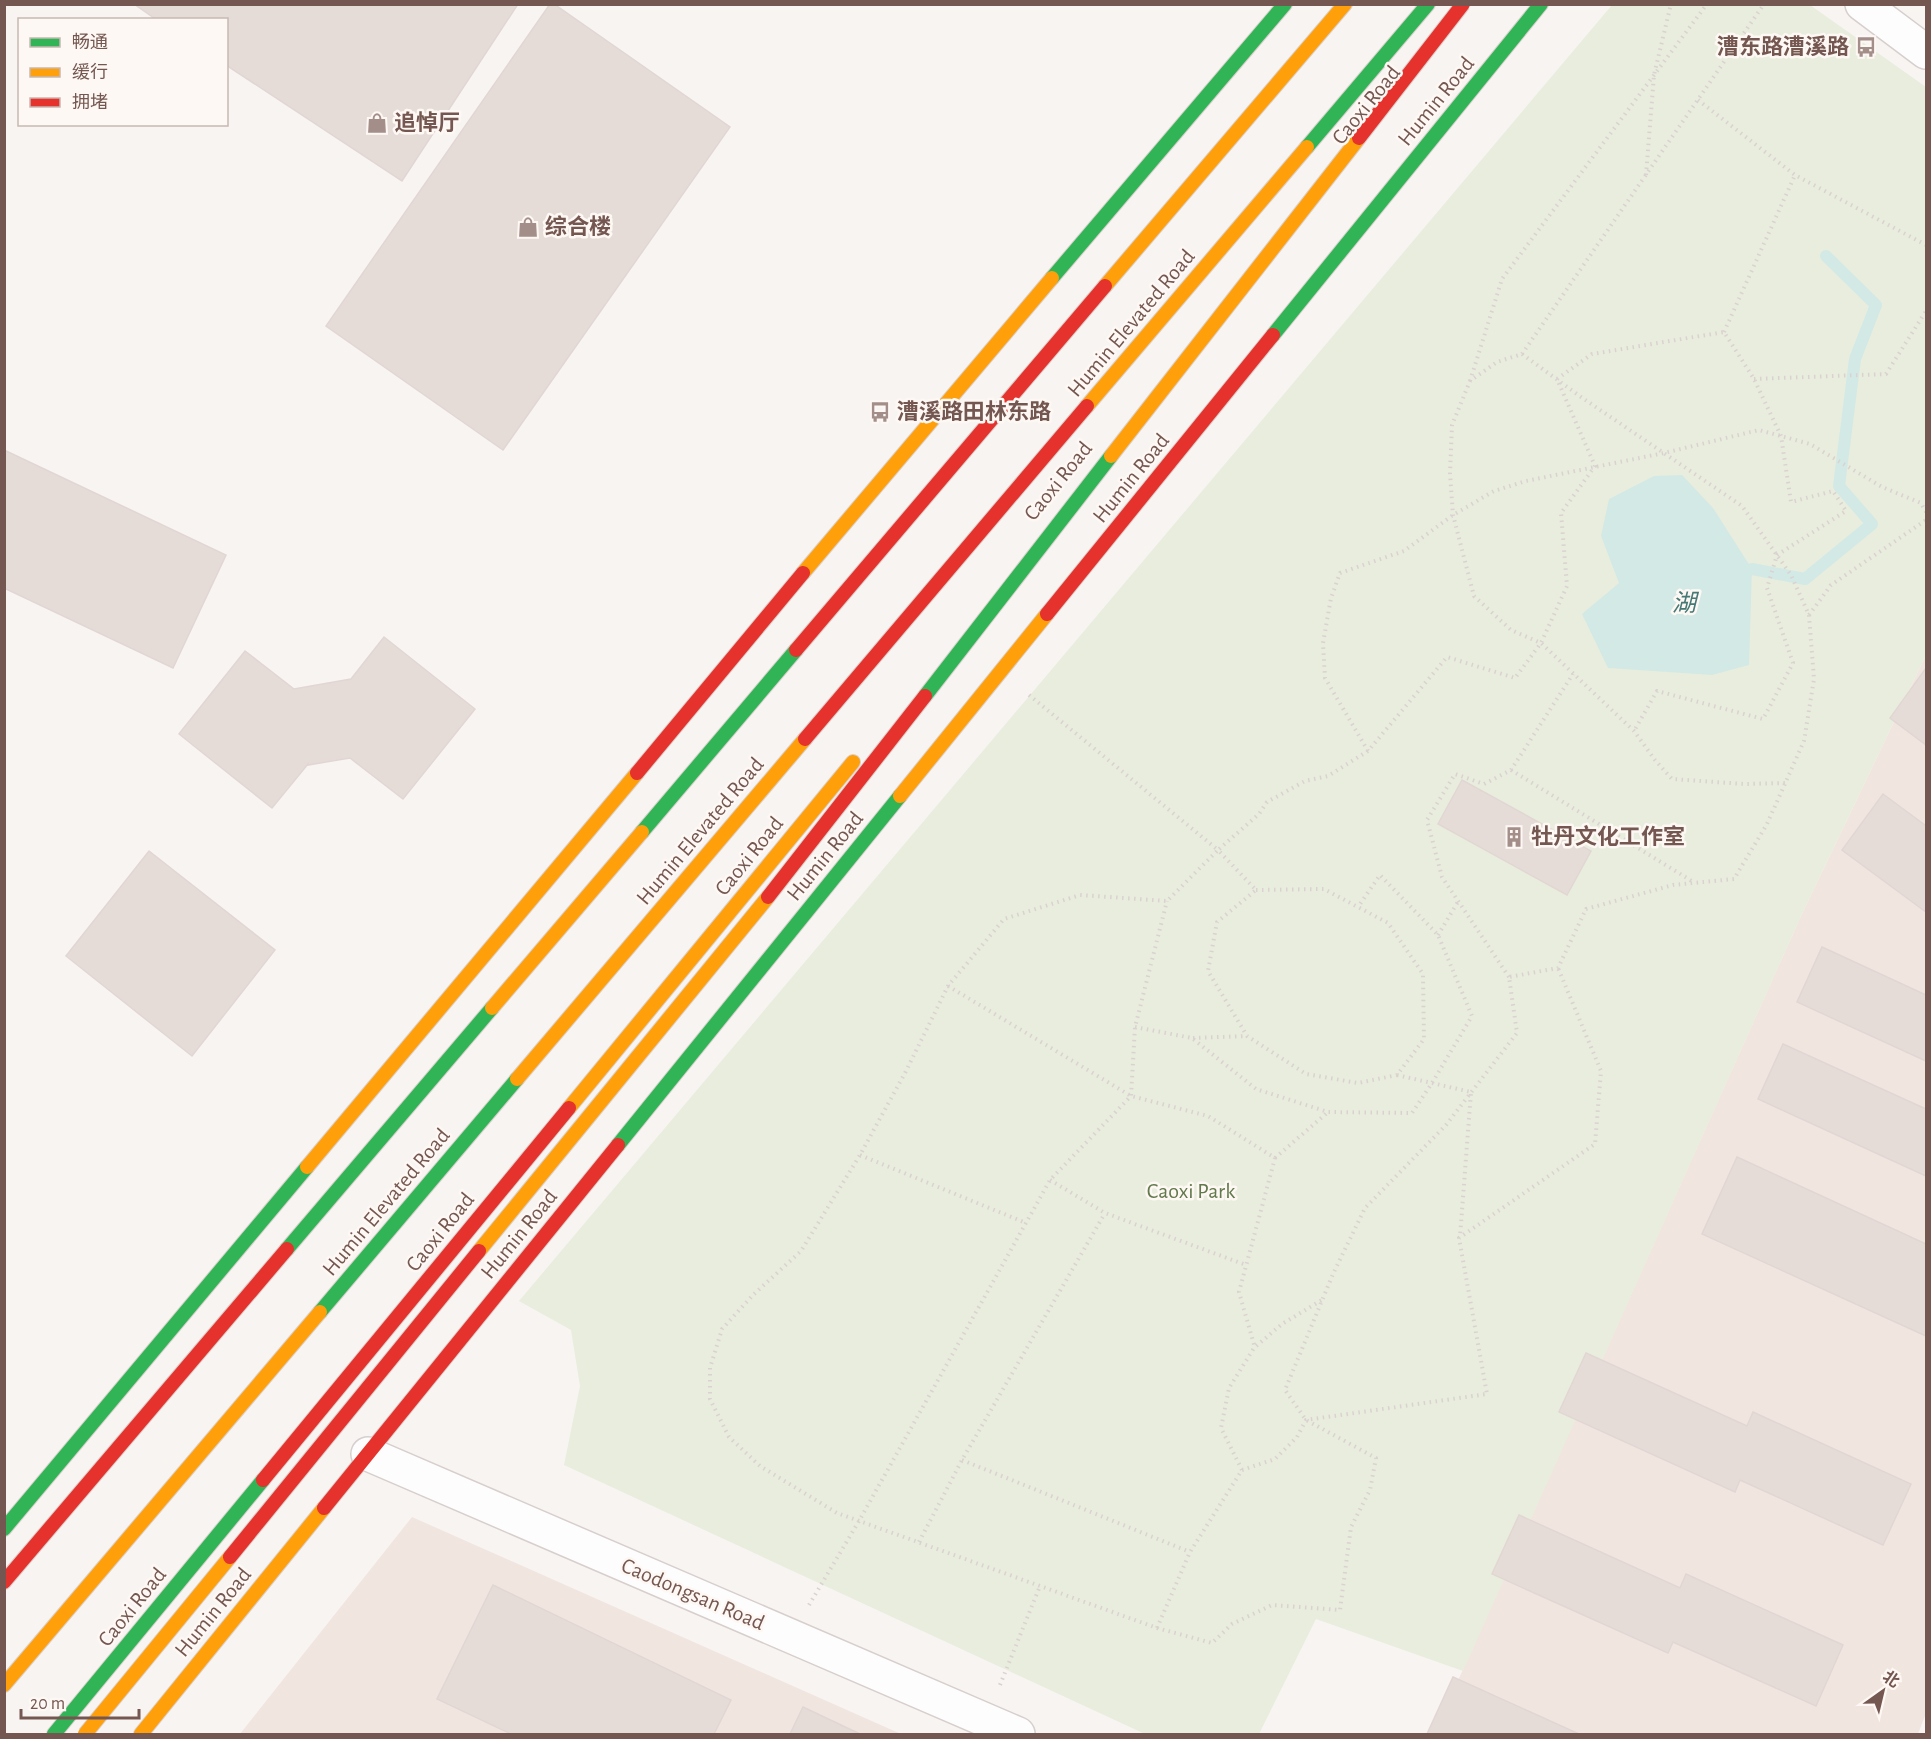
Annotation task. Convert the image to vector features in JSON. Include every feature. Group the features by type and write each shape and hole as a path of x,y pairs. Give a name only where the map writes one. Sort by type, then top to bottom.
{"main road":[{"path":"4,1529 920,434 1285,4"},
{"name":"Humin Elevated Road","path":"4,1582 1345,4"},
{"name":"Humin Elevated Road","path":"4,1685 1428,4"},
{"path":"85,1734 768,897 1463,4"},
{"name":"Caoxi Road","path":"898,708 1476,4"},
{"name":"Humin Road","path":"141,1734 1541,4"},
{"name":"Caoxi Road","path":"54,1734 860,754"}],"street":[{"path":"1862,4 1926,52"},
{"name":"Caodongsan Road","path":"368,1454 1018,1734"}],"path":[{"path":"1646,176 1654,75 1671,4"},
{"path":"1707,4 1502,279 1470,381 1452,425 1450,473 1453,514 1474,596 1511,630 1540,643 1634,731 1672,779 1744,784 1786,783"},
{"path":"1470,381 1497,362 1522,354 1764,4"},
{"path":"1698,100 1795,175 1926,244"},
{"path":"1724,332 1795,175"},
{"path":"1754,379 1886,374 1926,311"},
{"path":"1634,731 1657,691 1763,719 1793,663 1767,588 1777,556 1846,511 1833,491 1791,502 1780,436 1754,379 1724,332"},
{"path":"1557,379 1592,354 1724,332"},
{"path":"1460,1238 1595,1144 1601,1071 1558,968 1586,909 1673,885 1734,879 1767,824 1804,741 1814,679 1809,615 1791,575 1742,506 1522,354"},
{"path":"1557,379 1594,466"},
{"path":"1368,751 1325,678 1323,643 1331,598 1340,573 1404,551 1453,514 1494,491 1526,481 1664,453 1759,430 1810,444 1882,487 1921,503 1926,512"},
{"path":"790,1636 859,1521 1050,1180 1131,1096 1135,1027 1167,901 1258,814 1267,802 1305,781 1328,776 1368,751 1447,657 1515,678 1540,643 1567,586 1561,513 1594,466"},
{"path":"1809,615 1831,585 1926,520"},
{"path":"1001,672 1218,850 1256,890"},
{"path":"1167,901 1080,895 1004,919 948,986 905,1073 860,1155 801,1251 753,1295 722,1329 710,1368 710,1400 729,1437 760,1466 837,1513 1157,1628 1212,1643 1232,1624 1272,1605 1340,1610 1351,1527 1370,1490 1376,1458 1306,1420 1285,1390 1322,1300 1365,1208 1446,1125 1517,1033 1509,977 1442,877 1427,820 1455,774 1484,784 1511,770 1573,674"},
{"path":"1511,770 1695,883"},
{"path":"1192,1038 1256,1089 1328,1112 1412,1113 1472,1016 1438,935 1380,875 1358,908"},
{"path":"1397,1075 1424,1039 1423,974 1388,923 1324,889 1256,890 1217,922 1208,971 1247,1036 1306,1074 1358,1083 1397,1075 1471,1092"},
{"path":"1438,935 1459,900"},
{"path":"1509,977 1558,968"},
{"path":"948,986 1131,1096 1208,1116 1275,1158"},
{"path":"1135,1027 1192,1038 1247,1036"},
{"path":"1306,1420 1487,1394 1460,1238 1471,1092"},
{"path":"1255,1348 1239,1292 1275,1158 1328,1112"},
{"path":"860,1155 1026,1223"},
{"path":"1050,1180 1105,1214 1246,1265"},
{"path":"919,1542 962,1460 1105,1214"},
{"path":"1242,1470 1221,1428 1229,1388 1255,1348 1282,1324 1322,1300"},
{"path":"1157,1628 1190,1552 1242,1470 1275,1458 1297,1437 1306,1420"},
{"path":"962,1460 1190,1552"},
{"path":"985,1720 1040,1586"}],"shaded area":[{"path":"1926,655 1926,1713 1918,1734 1434,1734 1801,916"},
{"path":"412,1517 901,1734 240,1734"}],"green space":[{"name":"Caoxi Park","path":"1612,5 1810,5 1926,87 1926,655 1801,916 1463,1671 1316,1619 1259,1734 1145,1734 564,1465 580,1386 571,1330 519,1301"}],"water":[{"name":"湖","path":"1682,475 1713,508 1752,569 1749,665 1712,675 1608,668 1582,614 1619,583 1601,536 1609,499 1654,476"}],"building":[{"name":"追悼厅","path":"134,4 518,4 402,181 228,66 228,18 154,18"},
{"name":"综合楼","path":"550,4 554,4 730,127 503,450 326,326"},
{"path":"4,450 226,555 173,668 4,588"},
{"path":"384,637 475,709 403,799 350,758 308,764 272,808 179,734 245,651 294,689 351,679"},
{"path":"1926,668 1926,745 1890,718"},
{"name":"牡丹文化工作室","path":"1462,780 1591,851 1567,895 1438,824"},
{"path":"1883,794 1926,826 1926,912 1842,850"},
{"path":"149,851 275,950 192,1056 66,956"},
{"path":"1822,947 1926,995 1926,1061 1797,1002"},
{"path":"1783,1044 1926,1109 1926,1176 1758,1099"},
{"path":"1737,1157 1926,1244 1926,1336 1702,1234"},
{"path":"1586,1353 1747,1426 1753,1412 1911,1484 1883,1545 1740,1480 1735,1492 1559,1412"},
{"path":"1519,1515 1680,1588 1686,1574 1843,1645 1816,1706 1673,1642 1668,1653 1492,1574"},
{"path":"493,1585 731,1700 714,1734 511,1734 437,1699"},
{"path":"1453,1677 1579,1734 1427,1734"},
{"path":"803,1707 860,1734 790,1734"}],"waterway":[{"path":"1752,569 1805,579 1872,524 1839,486 1855,359 1876,305 1826,256"}],"traffic: fast":[{"path":"1052,278 1285,4"},
{"path":"1307,147 1428,4"},
{"path":"1273,335 1541,4"},
{"path":"925,696 1111,456"},
{"path":"642,832 796,650"},
{"path":"618,1145 900,796"},
{"path":"287,1249 492,1008"},
{"path":"320,1312 517,1079"},
{"path":"4,1529 307,1167"},
{"path":"54,1734 263,1480"}],"traffic: slow":[{"path":"1105,286 1345,4"},
{"path":"1111,456 1359,138"},
{"path":"1087,406 1307,147"},
{"path":"803,573 1052,278"},
{"path":"900,796 1047,614"},
{"path":"517,1079 805,739"},
{"path":"569,1108 853,762"},
{"path":"307,1167 637,773"},
{"path":"492,1008 642,832"},
{"path":"479,1251 768,897"},
{"path":"4,1685 320,1312"},
{"path":"141,1734 324,1508"},
{"path":"85,1734 230,1557"}],"traffic: jam":[{"path":"1359,138 1463,4"},
{"path":"796,650 1105,286"},
{"path":"1047,614 1273,335"},
{"path":"805,739 1087,406"},
{"path":"637,773 803,573"},
{"path":"768,897 925,696"},
{"path":"263,1480 569,1108"},
{"path":"324,1508 618,1145"},
{"path":"4,1582 287,1249"},
{"path":"230,1557 479,1251"}],"place":[{"name":"漕东路漕溪路","path":"1866,47"},
{"name":"追悼厅","path":"377,123"},
{"name":"综合楼","path":"528,227"},
{"name":"漕溪路田林东路","path":"880,412"},
{"name":"牡丹文化工作室","path":"1514,837"}]}
